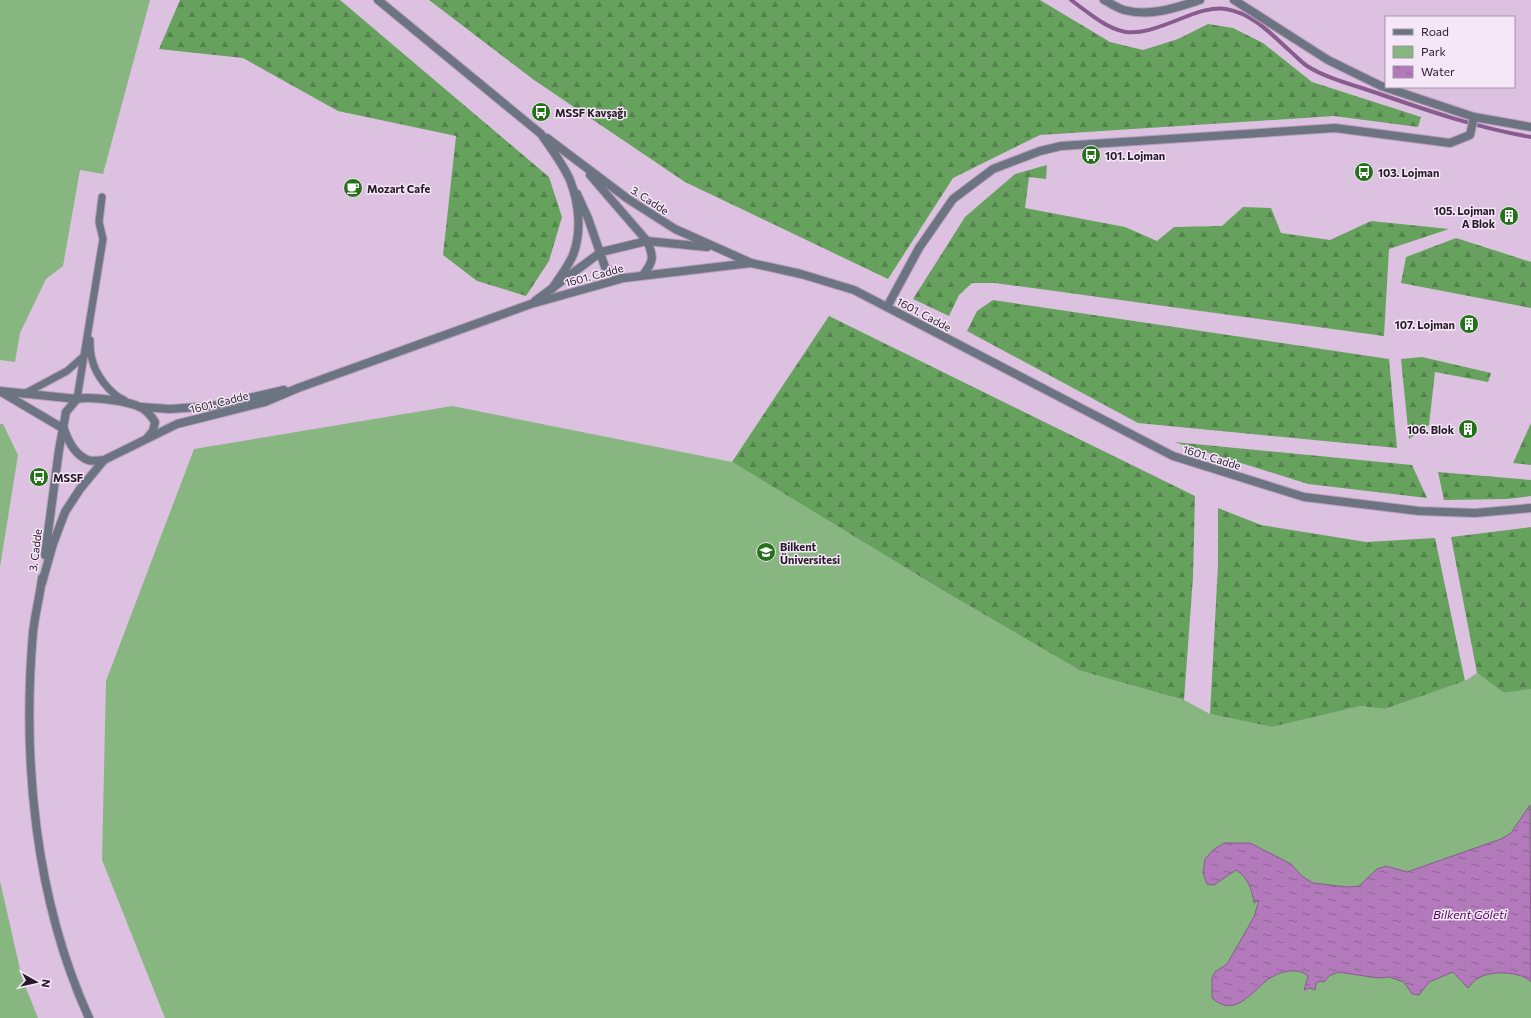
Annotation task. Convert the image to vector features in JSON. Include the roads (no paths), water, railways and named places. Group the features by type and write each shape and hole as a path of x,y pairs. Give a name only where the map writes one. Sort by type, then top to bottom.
{"street":[{"name":"3. Cadde","path":"378,0 541,134 628,199 675,230 751,263"},
{"path":"1104,0 1123,10 1146,13 1176,8 1200,0"},
{"path":"1234,0 1328,60 1385,87"},
{"path":"1387,88 1473,119 1531,127"},
{"path":"887,307 919,248 953,199 993,169 1040,151 1061,146 1336,128 1450,143 1470,135 1473,119"},
{"path":"541,134 570,180 588,218 605,267 613,274 624,278"},
{"name":"3. Cadde","path":"580,164 647,241 652,253 652,259 651,264 643,275"},
{"path":"552,289 573,256 578,239 579,221 570,180"},
{"name":"3. Cadde","path":"531,304 601,252 647,241 712,247"},
{"name":"1601. Cadde","path":"146,440 177,424 265,402 298,388 531,304 624,278 751,263 801,274 854,290 1173,456 1304,497 1419,511 1475,513 1531,508"},
{"name":"1601. Cadde","path":"141,407 170,409 213,406 298,388"},
{"path":"1,391 76,400 98,398 141,407"},
{"path":"1,391 64,429 69,442 83,456 89,460 104,460"},
{"name":"3. Cadde","path":"42,583 59,450 66,412 76,400"},
{"name":"3. Cadde","path":"42,583 53,544 65,512 80,488 104,460 146,440 153,431 155,422 150,414 141,407"},
{"path":"42,583 33,631 30,688 31,753 35,812 43,866 57,931 89,1018"}],"lane":[{"name":"3. Cadde","path":"76,400 103,239 99,222 102,197"},
{"name":"3. Cadde","path":"88,331 92,360 102,381 118,398 141,407"},
{"path":"24,394 67,371 84,356"}],"water":[{"name":"Bilkent Göleti","path":"1530,805 1531,982 1527,978 1513,974 1497,973 1482,976 1474,981 1468,988 1453,972 1429,982 1419,995 1412,994 1404,982 1389,977 1378,978 1338,972 1329,976 1324,982 1320,981 1316,983 1315,990 1310,988 1304,990 1308,976 1298,971 1287,971 1266,981 1248,997 1235,1005 1227,1006 1220,1004 1212,998 1212,978 1215,972 1227,964 1254,917 1259,900 1254,903 1249,884 1244,876 1236,870 1214,885 1207,884 1203,873 1205,859 1213,850 1224,843 1250,843 1291,864 1303,877 1313,883 1347,887 1359,886 1377,869 1386,866 1407,872 1501,839 1511,833"}],"waterway":[{"path":"1071,0 1102,22 1125,32 1149,30 1205,10 1226,9 1245,15 1254,20 1305,64 1322,74 1450,117 1531,137"}],"place":[{"name":"MSSF Kavşağı","path":"541,112"},
{"name":"101. Lojman","path":"1091,155"},
{"name":"103. Lojman","path":"1364,172"},
{"name":"Mozart Cafe","path":"353,188"},
{"name":"105. Lojman A Blok","path":"1509,216"},
{"name":"107. Lojman","path":"1469,324"},
{"name":"106. Blok","path":"1468,429"},
{"name":"MSSF","path":"39,477"},
{"name":"Bilkent Üniversitesi","path":"766,552"}]}
